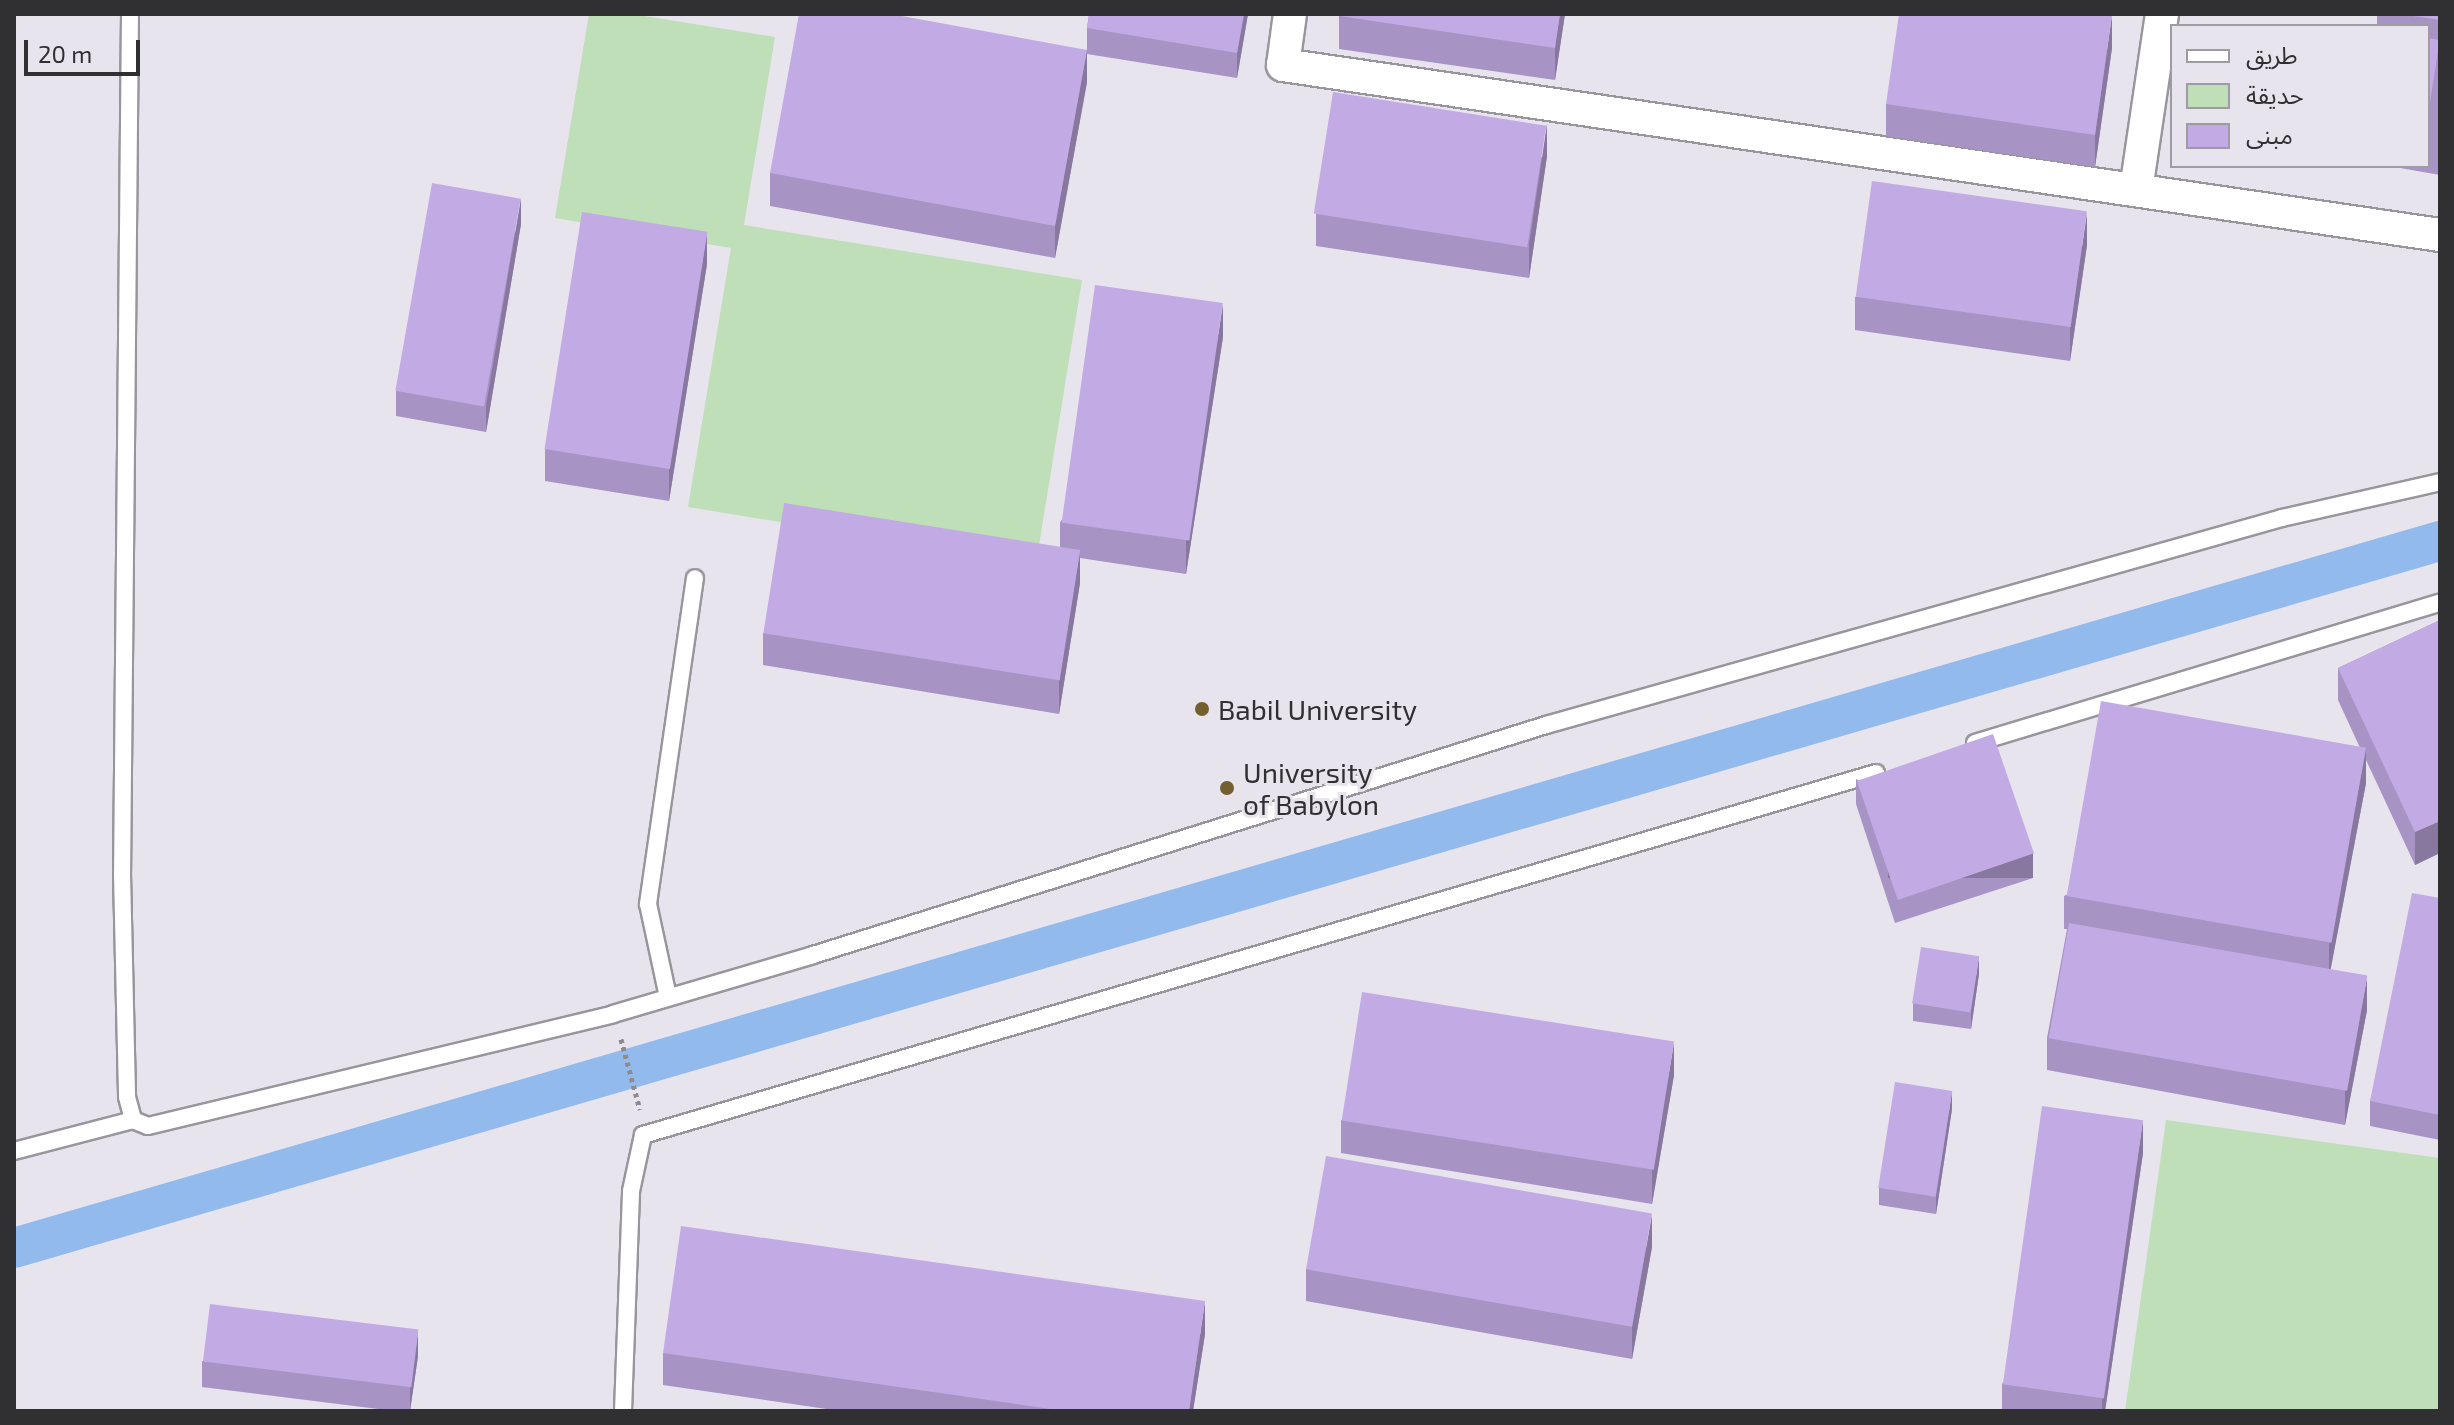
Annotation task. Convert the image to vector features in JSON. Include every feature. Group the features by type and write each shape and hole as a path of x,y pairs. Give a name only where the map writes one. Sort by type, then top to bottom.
{"street":[{"path":"1290,14 1283,65 2440,235"},
{"path":"2136,190 2162,14"}],"lane":[{"path":"130,14 122,874 127,1097 133,1120"},
{"path":"14,1151 133,1120 148,1126 171,1122 668,997 1546,725 2282,518 2440,482"},
{"path":"668,997 648,904 695,578"},
{"path":"1954,750 2440,603"},
{"path":"623,1411 631,1191 643,1135 1894,768"}],"path":[{"path":"622,1041 640,1109"}],"green space":[{"path":"589,14 632,14 775,37 744,225 1082,280 1036,564 688,507 731,248 555,218"},
{"path":"2166,1120 2440,1158 2440,1411 2125,1411"}],"building":[{"path":"799,14 891,14 1087,50 1055,226 770,173"},
{"path":"1089,14 1244,14 1237,53 1087,28"},
{"path":"1339,14 1560,14 1555,48"},
{"path":"1899,14 2112,15 2095,135 1886,104"},
{"path":"2400,14 2440,14 2440,20"},
{"path":"2430,38 2440,40 2430,102"},
{"path":"1333,92 1546,126 1527,247 1314,213"},
{"path":"1872,181 2087,211 2071,327 1856,297"},
{"path":"432,183 521,199 484,406 395,391"},
{"path":"582,212 707,232 670,469 544,449"},
{"path":"1095,285 1223,303 1189,541 1062,523"},
{"path":"784,503 1080,550 1060,680 763,633"},
{"path":"2440,620 2440,821 2415,832 2338,668"},
{"path":"2101,701 2366,748 2332,943 2067,896"},
{"path":"1993,734 2034,853 1898,900 1857,781"},
{"path":"2412,893 2440,898 2440,1115 2370,1101"},
{"path":"2069,923 2367,976 2347,1091 2049,1038"},
{"path":"1921,947 1979,956 1970,1013 1912,1003"},
{"path":"1362,992 1674,1041 1654,1170 1342,1120"},
{"path":"1895,1082 1952,1091 1936,1197 1878,1188"},
{"path":"2042,1106 2143,1120 2104,1398 2003,1384"},
{"path":"1326,1156 1652,1213 1632,1327 1306,1269"},
{"path":"681,1226 1205,1301 1189,1411 1064,1411 663,1353"},
{"path":"210,1304 418,1330 411,1387 203,1362"}],"waterway":[{"path":"14,1248 2440,541"}],"place":[{"name":"Babil University","path":"1202,709"},
{"name":"University of Babylon","path":"1227,788"}]}
